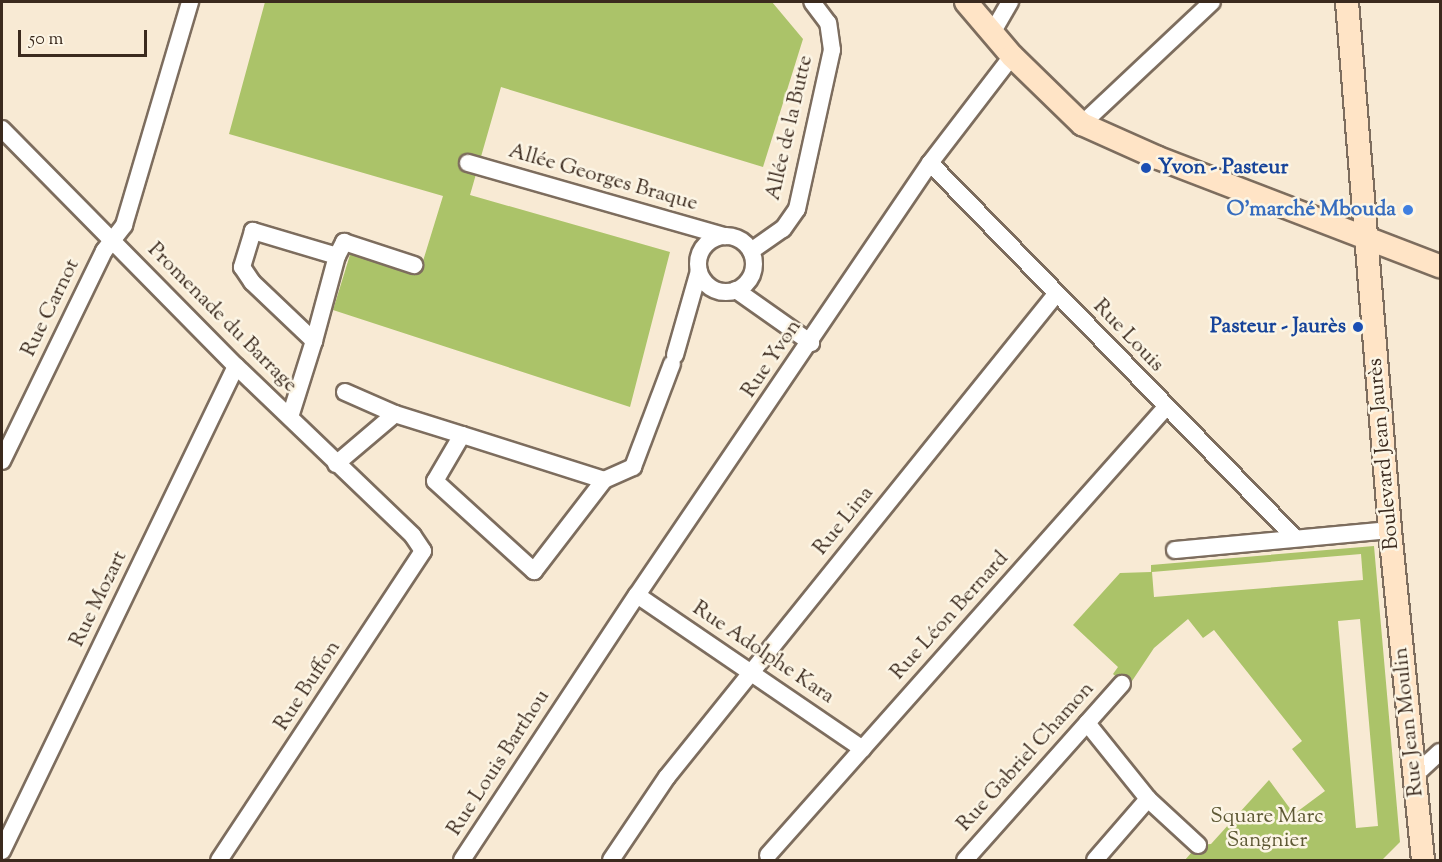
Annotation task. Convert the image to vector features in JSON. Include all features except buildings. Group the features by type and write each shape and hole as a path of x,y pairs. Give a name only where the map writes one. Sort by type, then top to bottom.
{"main road":[{"path":"966,2 1011,56 1082,124 1367,240 1440,266"},
{"name":"Boulevard Jean Jaurès","path":"1347,2 1395,584"},
{"name":"Rue Jean Moulin","path":"1395,584 1423,861"}],"street":[{"name":"Rue Carnot","path":"2,461 104,251 124,225 190,2"},
{"name":"Allée de la Butte","path":"751,251 783,229 797,209 832,50 828,23 812,2"},
{"path":"992,33 1010,2"},
{"path":"1082,124 1212,2"},
{"name":"Rue Yvon","path":"574,690 811,343 930,163 1011,56"},
{"name":"Promenade du Barrage","path":"2,129 236,366 413,536"},
{"name":"Allée Georges Braque","path":"468,163 740,240 751,251"},
{"name":"Rue Louis","path":"930,163 1295,538"},
{"path":"314,341 252,282 242,267 253,231 337,256"},
{"name":"Allée Georges Braque","path":"604,480 633,467 674,359 704,247 725,236"},
{"path":"290,417 337,256 344,242 414,265"},
{"path":"699,271 703,279 717,291 736,290 750,278 753,260 751,251"},
{"path":"736,290 811,343"},
{"name":"Rue Lina","path":"611,861 667,777 1056,294"},
{"name":"Rue Mozart","path":"2,851 236,366"},
{"path":"345,392 395,414 462,435 604,480 534,571 435,481 462,435"},
{"name":"Rue Léon Bernard","path":"768,855 1166,407"},
{"path":"336,464 395,414"},
{"path":"1175,550 1390,530"},
{"name":"Rue Buffon","path":"219,861 423,552 413,536"},
{"name":"Rue Adolphe Kara","path":"637,595 863,749"},
{"name":"Rue Gabriel Chamon","path":"965,861 1122,684"},
{"name":"Rue Louis Barthou","path":"462,861 574,690"},
{"path":"1087,723 1148,799 1198,845"},
{"path":"1414,776 1440,752"},
{"path":"1095,861 1148,799"}],"green space":[{"path":"265,2 772,2 803,39 763,167 501,87 470,195 670,252 630,407 333,310 353,245 423,261 443,196 229,134"},
{"name":"Square Marc Sangnier","path":"1374,546 1400,842 1382,860 1185,860 1198,845 1211,844 1269,780 1294,814 1325,791 1292,749 1302,741 1214,630 1203,638 1188,619 1154,648 1128,687 1113,674 1118,667 1073,625 1120,573 1151,572 1151,565","holes":["1361,554 1363,580 1154,597 1152,572","1360,619 1378,826 1356,828 1338,621"]}],"place":[{"name":"Yvon - Pasteur","path":"1146,168"},
{"name":"O'marché Mbouda","path":"1408,210"},
{"name":"Pasteur - Jaurès","path":"1358,327"}]}
